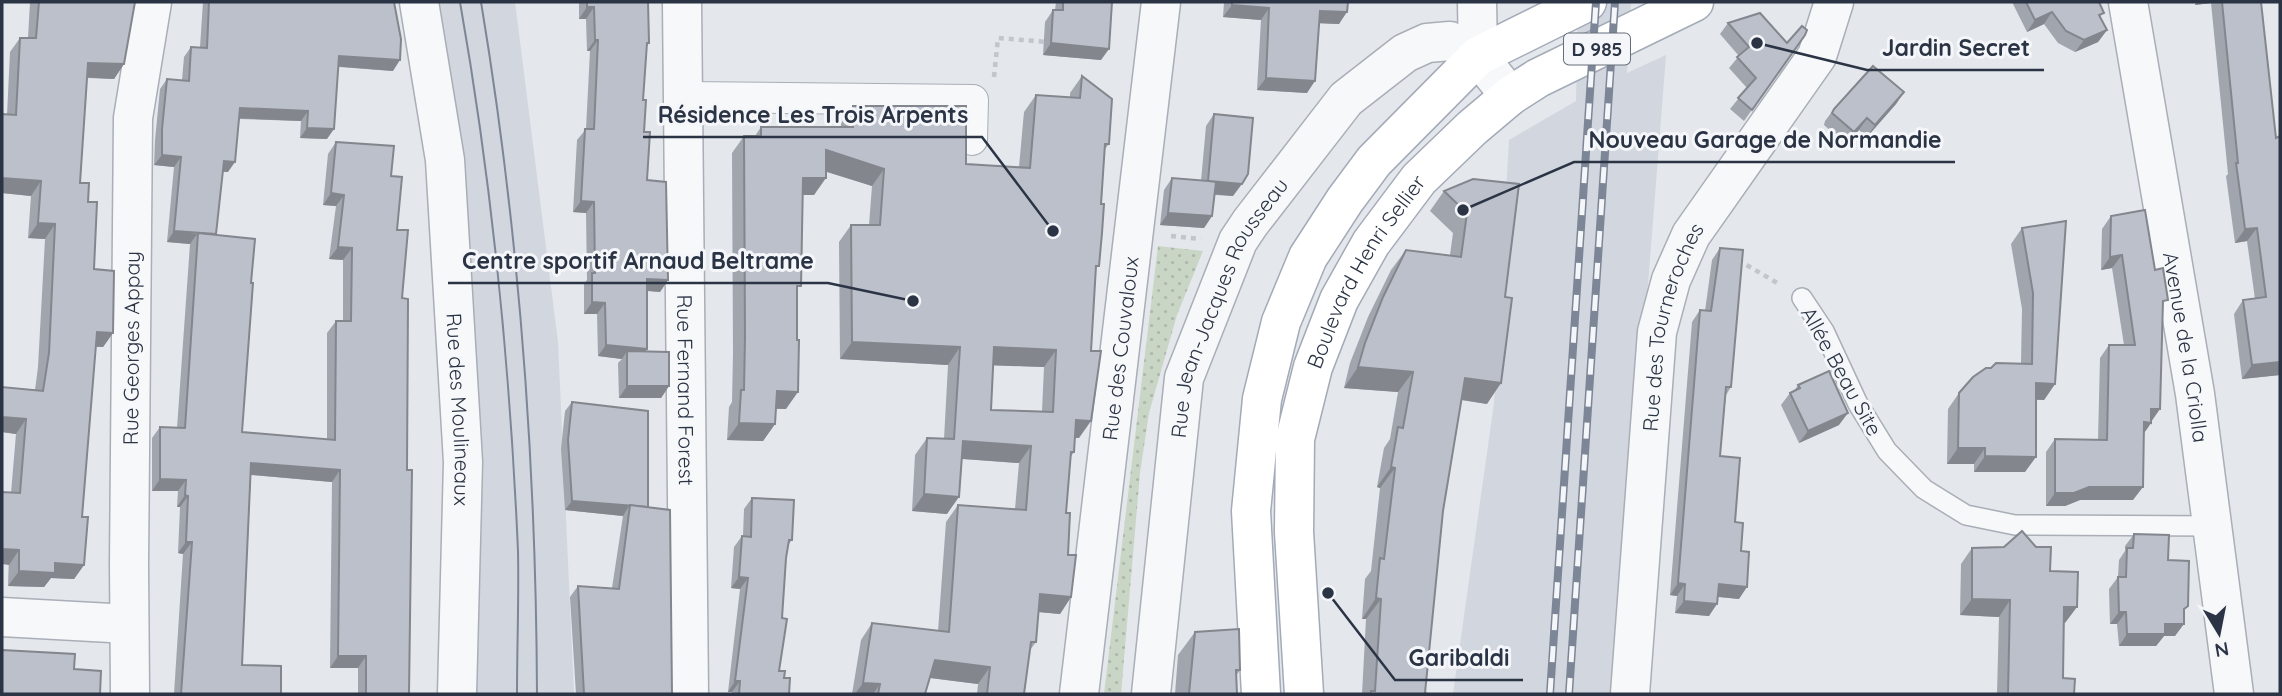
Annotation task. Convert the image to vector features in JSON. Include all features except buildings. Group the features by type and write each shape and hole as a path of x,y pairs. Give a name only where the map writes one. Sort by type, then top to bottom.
{"main road":[{"name":"Boulevard Henri Sellier","path":"1304,694 1294,532 1295,439 1313,367 1339,300 1379,232 1419,179 1472,128 1524,87 1694,2"},
{"name":"Boulevard Henri Sellier","path":"1262,694 1251,511 1262,399 1281,322 1308,257 1374,161 1478,56 1575,7"}],"street":[{"name":"Rue Georges Appay","path":"130,694 133,118 152,2"},
{"name":"Rue des Moulineaux","path":"419,2 445,160 463,461 457,694"},
{"name":"Rue Fernand Forest","path":"682,2 689,694"},
{"name":"Rue des Couvaloux","path":"1079,694 1161,2"},
{"path":"1478,2 1478,56 1524,87"},
{"name":"Rue des Tourneroches","path":"1630,694 1657,332 1671,280 1691,235 1817,56 1834,2"},
{"name":"Avenue de la Criolla","path":"2128,2 2196,394 2234,694"},
{"name":"Rue Jean-Jacques Rousseau","path":"1151,694 1184,378 1238,242 1346,99 1405,53 1427,43 1450,41 1478,56"},
{"path":"683,97 973,100 972,140"},
{"path":"2,617 129,624"}],"lane":[{"name":"Allée Beau Site","path":"1802,298 1824,331 1858,404 1887,451 1924,489 1966,515 2015,525 2213,526"}],"path":[{"path":"998,38 1050,42"},
{"path":"1135,233 1238,242"},
{"name":"Allée Beau Site","path":"1733,257 1802,298"}],"shaded area":[{"path":"428,2 515,2 558,342 574,694 474,694 479,639 477,427"},
{"path":"1578,2 1631,2 1627,73 1666,55 1616,694 1453,694 1494,403 1509,140 1576,101"}],"green space":[{"path":"1158,246 1203,251 1177,315 1149,413 1140,473 1121,694 1104,694"}],"tram line":[{"path":"460,2 481,138 505,344 518,551 517,694"},
{"path":"481,2 506,174 523,346 533,520 537,694"}],"railway":[{"path":"1550,694 1596,2"},
{"path":"1569,694 1615,2"}],"place":[{"name":"Jardin Secret","path":"1757,43"},
{"name":"Nouveau Garage de Normandie","path":"1463,210"},
{"name":"Résidence Les Trois Arpents","path":"1053,231"},
{"name":"Centre sportif Arnaud Beltrame","path":"913,301"},
{"name":"Garibaldi","path":"1328,593"}]}
